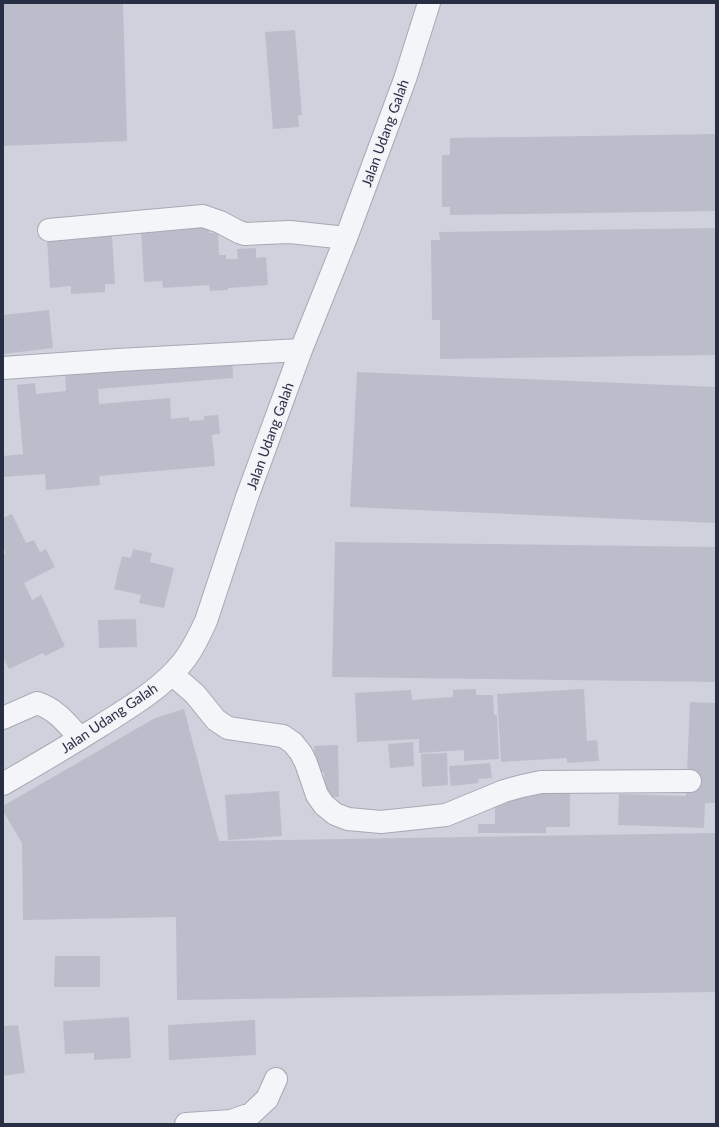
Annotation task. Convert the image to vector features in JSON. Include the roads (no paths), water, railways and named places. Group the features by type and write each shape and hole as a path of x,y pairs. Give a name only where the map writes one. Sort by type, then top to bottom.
{"street":[{"name":"Jalan Udang Galah","path":"3,784 128,708 172,674 190,653 206,621 247,497 301,350 346,238 404,79 429,3"},
{"path":"49,230 203,216 244,234 290,232 346,238"},
{"path":"3,368 126,359 301,350"},
{"path":"172,674 195,694 216,720 228,728 283,736 293,743 301,753 317,795 324,805 335,814 348,819 381,822 446,815 504,791 541,782 690,781"},
{"path":"3,718 37,702 56,712 80,738"},
{"path":"186,1124 231,1121 251,1114 266,1099 276,1079"}]}
